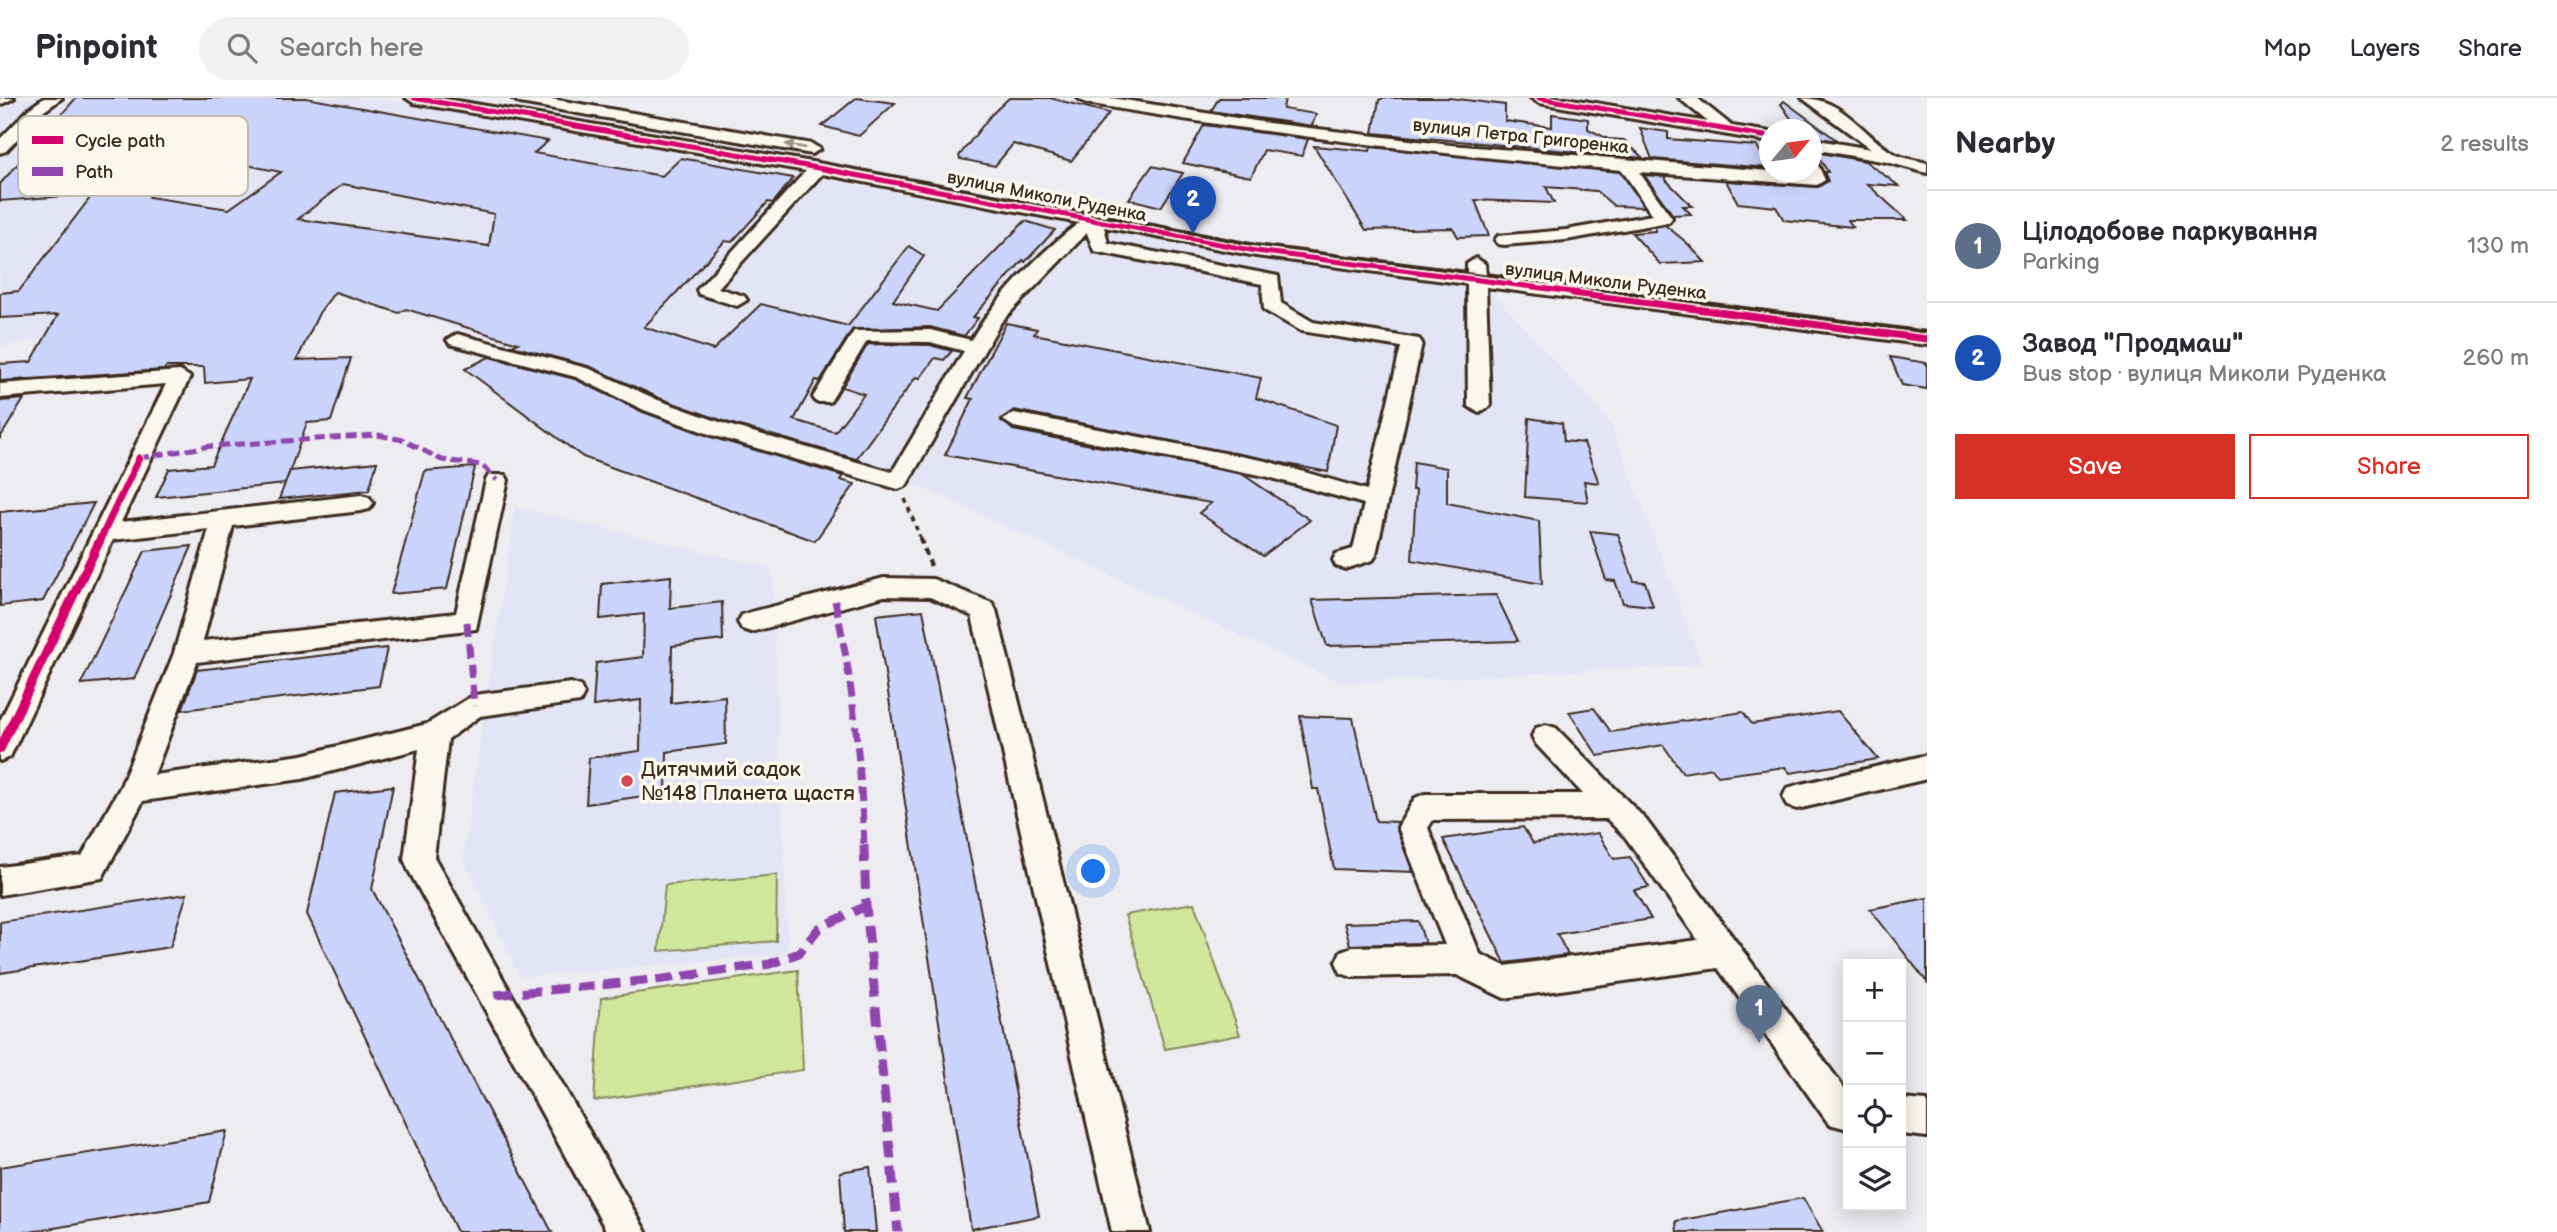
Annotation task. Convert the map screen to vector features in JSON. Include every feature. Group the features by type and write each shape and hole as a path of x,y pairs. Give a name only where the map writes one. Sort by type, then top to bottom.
{"street":[{"path":"0,100 6,98"},
{"path":"30,116 54,98"},
{"name":"вулиця Миколи Руденка","path":"414,98 818,168 1256,251 1476,271 1927,321"},
{"name":"вулиця Миколи Руденка","path":"520,98 794,145 1253,235 1927,339"},
{"name":"вулиця Петра Григоренка","path":"1086,98 1251,127 1629,167 1759,176"},
{"path":"1539,98 1759,135"},
{"path":"1688,98 1727,130"},
{"path":"1810,98 1862,133 1889,157"},
{"path":"0,148 18,129"},
{"path":"1822,146 1889,157 1927,168"},
{"path":"1504,240 1566,235 1663,218 1634,179 1629,167"},
{"path":"737,300 706,290 818,168"},
{"path":"457,340 583,373 651,405 709,426 898,481 993,319 1069,238 1108,206"},
{"path":"1093,221 1100,247 1271,280 1271,306 1308,327 1412,343 1364,554 1345,560"},
{"path":"1476,271 1479,406"},
{"path":"823,397 861,335 930,336 977,348"},
{"path":"0,391 180,377 0,748"},
{"path":"1014,420 1266,469 1376,500"},
{"path":"187,653 467,622 497,480"},
{"path":"102,533 361,503"},
{"path":"0,881 91,868 134,790 187,653 223,519"},
{"path":"751,622 884,587 933,588 983,610 1131,1232"},
{"path":"134,790 302,767 435,733 474,706 570,694"},
{"path":"435,733 419,859 627,1232"},
{"path":"1546,736 1636,829 1840,1112 1843,1112"},
{"path":"1797,797 1927,767"},
{"path":"1469,965 1413,827 1425,807 1614,806"},
{"path":"1352,962 1459,960 1504,982 1726,953"}],"lane":[{"path":"1906,1117 1927,1119"}],"path":[{"path":"898,481 933,570"}],"shaded area":[{"path":"0,98 376,98 1114,232 1489,289 1610,422 1702,665 1342,683 923,488 651,405 583,373 564,360 332,290 133,321 0,347"},
{"name":"Дитячмий садок №148 Планета щастя","path":"515,507 772,568 788,954 520,977 463,858"}],"green space":[{"path":"777,875 776,941 659,951 665,885"},
{"path":"1194,903 1240,1035 1165,1049 1125,915"},
{"path":"798,970 803,1070 594,1101 601,998"}],"building":[{"path":"76,98 306,98 548,141 534,153 662,176 681,158 793,178 773,203 768,202 732,242 725,241 644,327 713,350 761,304 848,326 909,246 924,256 893,301 937,311 1025,221 1055,230 1025,262 1023,260 973,317 978,318 964,336 930,327 852,330 820,381 816,380 794,420 835,432 864,394 842,387 868,344 930,345 952,351 944,360 935,358 920,378 916,377 856,459 729,423 659,398 591,367 512,346 518,343 406,309 399,313 335,292 319,313 297,360 351,358 331,421 307,423 285,484 156,497 169,469 211,465 250,379 205,383 204,367 166,367 164,370 0,381 0,364 31,362 58,315 0,318 0,293 19,291 91,196 150,196 229,209 281,172 248,165 248,116 60,116","holes":["343,184 494,214 489,246 298,219"]},
{"path":"856,98 895,103 859,136 822,126"},
{"path":"1009,98 1050,98 1109,113 1071,161 1013,144 995,166 960,159 959,156 991,115"},
{"path":"1219,98 1285,98 1283,109 1316,114 1312,126 1211,111"},
{"path":"1450,98 1505,105 1505,121 1552,127 1552,114 1588,119 1588,129 1608,139 1624,140 1643,158 1373,133 1379,100"},
{"path":"1784,101 1808,119 1791,119 1781,104"},
{"path":"1204,125 1308,139 1302,156 1264,150 1251,177 1183,163"},
{"path":"1640,128 1668,132 1668,139 1757,146 1759,150 1759,167 1652,159"},
{"path":"1822,129 1838,141 1822,139"},
{"path":"1314,146 1370,151 1371,147 1621,172 1644,207 1614,206 1596,191 1546,187 1554,203 1475,200 1489,236 1458,237 1453,228 1366,230"},
{"path":"1822,153 1865,161 1899,186 1867,184 1907,220 1848,220 1853,227 1784,220 1776,207 1738,203 1726,181 1818,187 1828,181 1824,172 1828,172 1822,163"},
{"path":"18,164 18,196 66,196 0,201 0,184"},
{"path":"1152,166 1183,173 1161,207 1129,199"},
{"path":"1644,175 1666,177 1692,206 1683,206 1691,214 1673,215"},
{"path":"1665,225 1705,262 1660,264 1632,233 1655,231 1655,227"},
{"path":"1006,323 1037,329 1034,334 1261,378 1256,398 1336,425 1328,472 1014,410 1001,419 1013,430 1242,474 1310,520 1263,556 1199,513 1211,503 945,455 973,399 967,398"},
{"path":"489,357 575,379 643,412 711,437 843,476 840,480 855,484 815,541 583,457 465,369"},
{"path":"1890,357 1927,363 1927,389 1902,385"},
{"path":"24,399 0,438 0,401"},
{"path":"1529,418 1562,423 1564,441 1584,443 1599,483 1584,481 1588,502 1525,497"},
{"path":"377,462 369,490 279,499 290,471"},
{"path":"1414,462 1447,468 1447,503 1539,521 1542,584 1412,560 1416,490 1412,490"},
{"path":"475,467 447,589 391,594 425,471"},
{"path":"94,503 43,601 0,606 0,512"},
{"path":"1590,531 1618,534 1634,581 1645,582 1653,606 1623,603 1615,581 1606,580"},
{"path":"192,546 134,679 81,684 145,551"},
{"path":"671,576 670,608 722,602 723,640 672,646 671,703 725,696 726,744 667,752 666,793 586,804 589,758 640,751 641,700 593,706 596,663 643,657 644,614 600,619 602,584"},
{"path":"1496,595 1518,641 1327,646 1312,600"},
{"path":"923,610 1039,1216 971,1229 876,615"},
{"path":"387,648 379,686 182,710 197,670"},
{"path":"1594,708 1611,732 1743,712 1752,724 1838,711 1878,759 1790,773 1785,767 1718,776 1712,768 1683,773 1663,745 1598,756 1569,712"},
{"path":"1300,716 1353,718 1376,821 1398,822 1396,828 1413,872 1334,869 1318,789 1313,789"},
{"path":"393,786 372,889 552,1232 457,1232 307,914 335,793"},
{"path":"1523,827 1533,843 1598,833 1614,859 1630,857 1649,887 1634,890 1651,919 1557,934 1568,955 1505,963 1443,839"},
{"path":"187,894 170,947 0,973 0,922"},
{"path":"1927,898 1927,982 1870,909"},
{"path":"1418,921 1425,943 1350,945 1344,923"},
{"path":"227,1131 209,1202 30,1232 0,1232 0,1167"},
{"path":"870,1167 876,1232 844,1232 840,1172"},
{"path":"1803,1198 1823,1232 1677,1232 1676,1221"}],"tram line":[{"path":"448,98 814,161 1245,244 1927,333"}],"marked path":[{"path":"139,458 211,446 378,435 403,440 442,460 482,465 497,480"},
{"path":"835,601 849,665 862,793 866,906 898,1232"},
{"path":"467,622 474,706"},
{"path":"495,995 664,979 770,964 799,953 819,928 866,906"}],"cycle path":[{"path":"414,98 818,168 1256,251 1927,339"},
{"path":"1539,98 1759,135"},
{"path":"0,749 139,458"}],"place":[{"name":"Завод \"Продмаш\"","path":"1193,234"},
{"name":"Дитячмий садок №148 Планета щастя","path":"627,781"},
{"name":"Цілодобове паркування","path":"1759,1043"}]}
